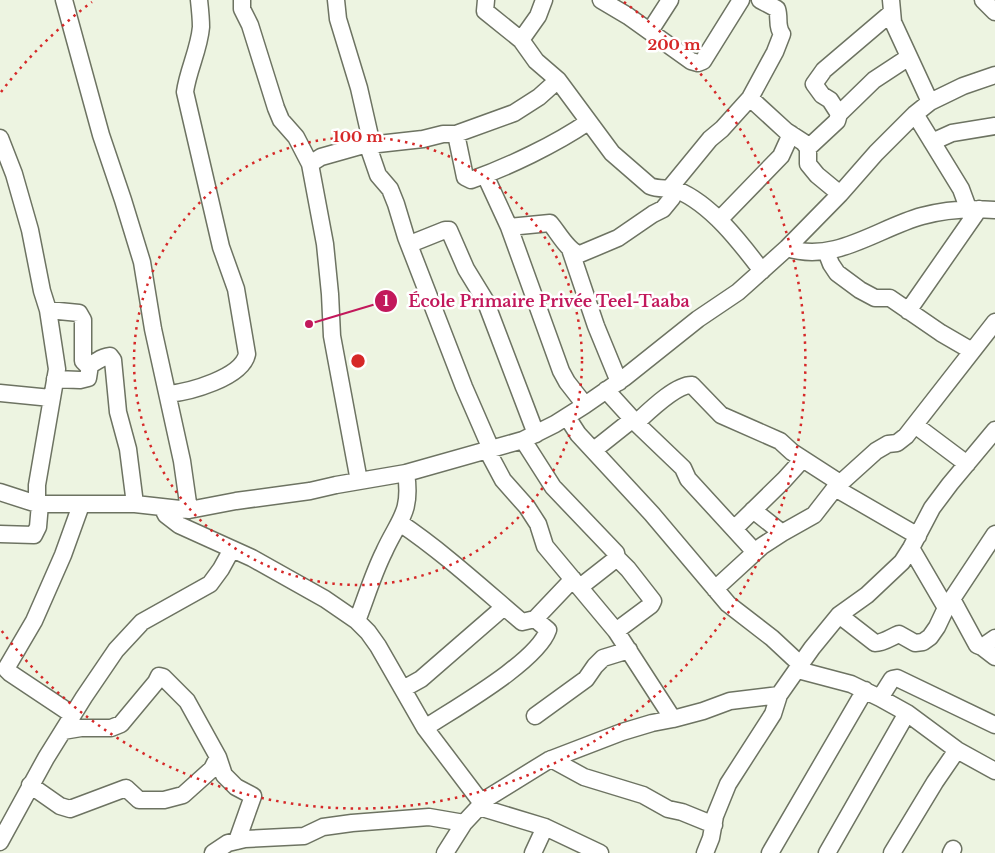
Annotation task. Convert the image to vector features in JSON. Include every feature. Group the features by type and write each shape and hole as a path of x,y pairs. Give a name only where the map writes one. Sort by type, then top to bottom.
{"street":[{"path":"64,0 101,135 142,262 153,329 182,461 189,510"},
{"path":"168,394 188,390 235,372 242,365 246,354 236,288 221,247 186,102 187,76 194,61 200,29 200,0"},
{"path":"242,0 242,9 250,25 276,108 281,120 296,137 310,164 325,244 332,336 358,481"},
{"path":"336,0 338,20 359,88 370,146 378,175 390,189 464,388 503,480 527,507 534,518 545,546 616,630 673,719"},
{"path":"486,0 486,11 520,40 536,60 558,80 612,153 650,186 672,189 697,202 719,220 744,246 762,271"},
{"path":"520,40 538,16 544,0"},
{"path":"601,0 650,31 691,61 698,63 703,61 741,0"},
{"path":"650,31 670,0"},
{"path":"570,249 580,254 618,238 663,209 672,198 672,189 710,138 750,98 775,52 782,34 779,30 779,14 777,9 760,0"},
{"path":"983,0 995,12"},
{"path":"891,6 893,22 930,102"},
{"path":"839,114 830,100 822,95 814,84 824,70 891,6"},
{"path":"808,148 874,80 909,57"},
{"path":"0,492 39,504 135,504 189,510 236,501 310,491 406,473 530,437 585,405 698,319 733,296 787,248 840,194 876,152 930,102 963,86 995,75"},
{"path":"310,164 321,157 333,153 443,134 456,134 514,113 539,98 558,80"},
{"path":"750,98 791,134 803,142 808,148 808,164 817,175 840,194"},
{"path":"915,114 960,189 981,209"},
{"path":"456,134 465,177 471,180 573,133 588,122"},
{"path":"932,142 952,133 995,126"},
{"path":"719,220 781,156 791,134"},
{"path":"0,138 14,174 30,230 42,291 48,310 56,359 55,379 38,485 38,527 34,535 0,534"},
{"path":"485,175 509,227 561,371 585,405"},
{"path":"787,248 797,251 836,250 897,224 922,216 947,209 981,209"},
{"path":"908,311 981,209"},
{"path":"509,227 550,223 561,235 570,249 596,326 612,386 634,421 683,468 688,479 755,552"},
{"path":"410,244 449,230 466,269 485,300 530,437 553,487 615,551 617,558 653,601 651,605 616,630"},
{"path":"826,251 837,273 847,281 874,298 890,298 972,351"},
{"path":"48,310 79,313 83,320 83,361 90,365"},
{"path":"715,589 755,552 782,532 814,515 838,486 876,451 888,444 897,443 906,436 995,322"},
{"path":"55,379 80,380 88,378 90,365 102,356 110,356 113,360 118,412 128,449 135,504"},
{"path":"594,450 666,397 687,384 692,384 721,415 780,440 838,486 915,542 949,603 977,645 991,647"},
{"path":"0,393 51,398"},
{"path":"567,417 578,434 652,514 728,604 772,638 800,667 865,690 907,713 957,750 995,771"},
{"path":"915,425 967,464"},
{"path":"706,853 715,816 728,784 773,714 779,696 839,615 867,595 894,571 915,542 932,508 995,430"},
{"path":"734,529 803,459"},
{"path":"357,621 384,552 400,523 408,501 406,473"},
{"path":"73,714 10,673 7,667 34,620 81,505"},
{"path":"162,507 166,515 179,524 252,558 325,599 357,621 378,646 425,728 480,804 545,827 599,853"},
{"path":"753,510 782,532"},
{"path":"400,523 417,534 522,622 535,619 577,583 617,558"},
{"path":"839,615 876,643 882,643 899,634 915,643 923,642 930,637 937,627 949,603 995,534"},
{"path":"0,842 30,785 73,714 116,650 142,622 210,584 232,549"},
{"path":"403,689 422,679 504,607"},
{"path":"425,728 489,688 542,644 548,630 535,619"},
{"path":"535,716 586,679 603,658 629,650"},
{"path":"63,731 81,728 111,728 121,724 159,676 163,677 186,701 218,757 224,775 230,783 252,796 236,841"},
{"path":"880,698 892,679 897,678 995,725"},
{"path":"770,853 865,690"},
{"path":"445,853 464,823 480,804 551,759 622,732 703,711 730,701 779,696"},
{"path":"827,853 907,713"},
{"path":"892,853 935,782 957,750"},
{"path":"30,785 60,806 70,809 126,788 139,800 164,800 184,795 212,769 218,757"},
{"path":"551,759 584,777 643,795 668,809 682,812 714,825"},
{"path":"213,853 228,843 236,841 304,836 323,827 352,823 429,817 464,823"},
{"path":"533,853 545,827"}],"place":[{"name":"École Primaire Privée Teel-Taaba","path":"309,324"}]}
